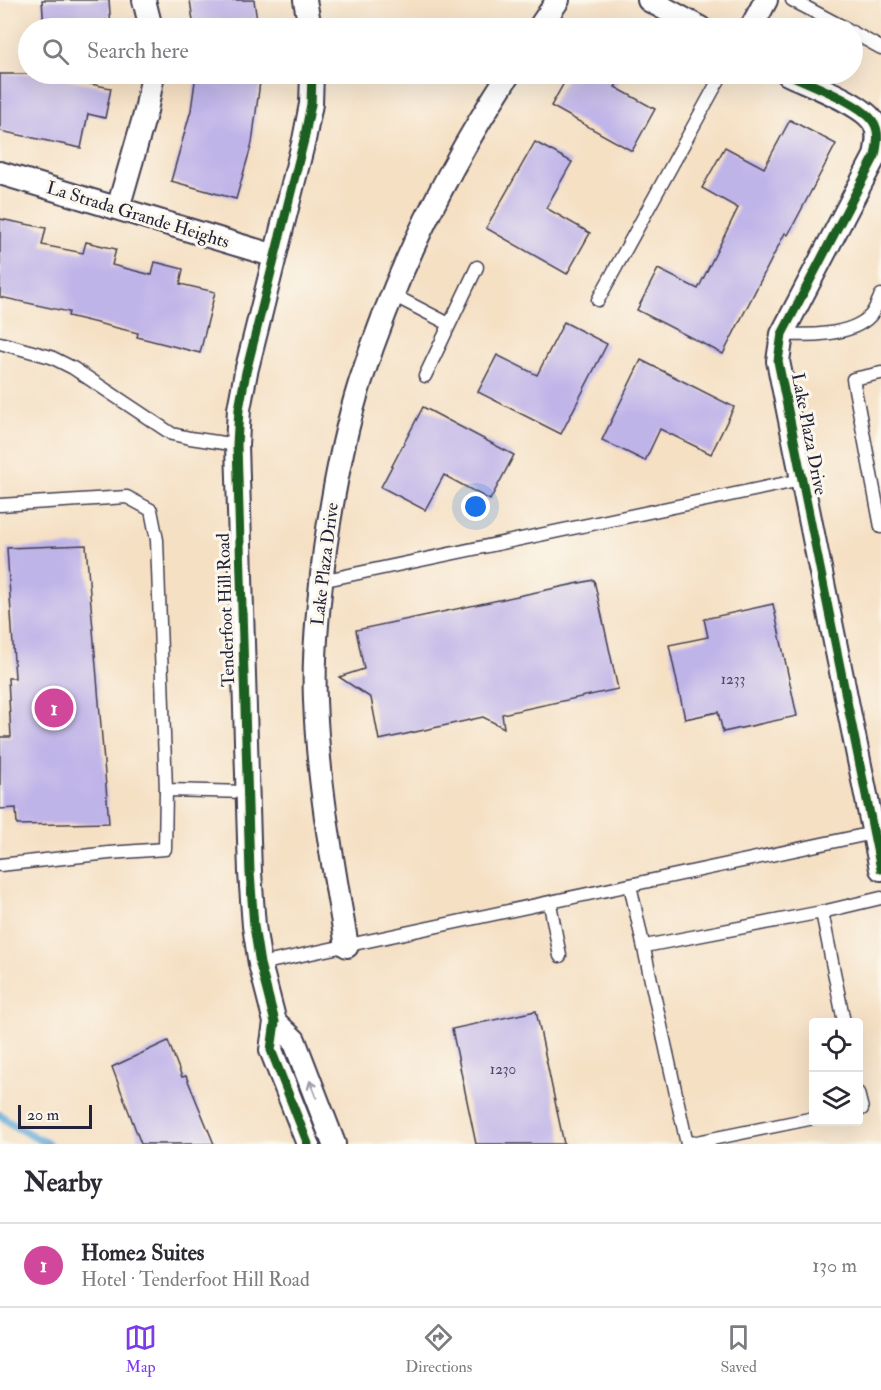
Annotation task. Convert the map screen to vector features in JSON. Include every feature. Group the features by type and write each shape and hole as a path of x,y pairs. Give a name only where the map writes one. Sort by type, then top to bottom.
{"street":[{"path":"144,0 148,18"},
{"path":"305,0 308,18"},
{"path":"546,18 558,0"},
{"path":"649,0 682,18"},
{"path":"756,18 766,0"},
{"path":"118,208 146,111 151,84"},
{"name":"Tenderfoot Hill Road","path":"308,1144 271,1050 275,1022 260,964 254,926 250,873 237,445 239,409 246,372 304,140 311,104 312,84"},
{"name":"Lake Plaza Drive","path":"347,946 317,747 315,698 321,581 334,487 360,384 393,295 434,203 464,147 503,84"},
{"name":"Lake Plaza Drive","path":"809,84 864,110 875,124 878,139 875,156 782,334 778,361 801,480 877,833 881,869"},
{"name":"La Strada Grande Heights","path":"0,173 275,256"},
{"name":"Tenderfoot Hill Road","path":"275,1022 294,1040 334,1144"}],"lane":[{"path":"792,0 826,18"},
{"path":"863,38 881,48"},
{"path":"598,300 717,84"},
{"path":"424,376 477,267"},
{"path":"393,295 449,324"},
{"path":"782,334 804,336 843,331 870,316 881,295"},
{"path":"0,343 51,357 73,368 172,434 237,445"},
{"path":"881,373 853,379 881,527"},
{"path":"321,581 801,480"},
{"path":"0,505 127,497 151,510 157,540 166,790 165,849 0,865"},
{"path":"166,790 248,792"},
{"path":"260,964 877,833"},
{"path":"630,885 687,1144 809,1120"},
{"path":"645,946 822,912 881,898"},
{"path":"550,903 560,956"},
{"path":"822,912 843,1018"}],"building":[{"path":"42,0 109,0 110,18 43,18"},
{"path":"190,0 254,0 257,18 193,18"},
{"path":"0,74 18,74 18,84 91,84 111,88 105,118 88,114 81,148 0,131"},
{"path":"195,84 260,84 252,143 236,199 171,181 191,110"},
{"path":"563,84 617,84 615,87 655,109 632,151 551,106"},
{"path":"790,120 836,144 788,235 785,233 723,354 637,310 658,269 698,289 738,208 702,188 725,147 764,168"},
{"path":"535,142 572,162 546,208 590,233 567,274 486,228"},
{"path":"0,219 46,228 42,245 83,253 86,242 116,249 112,265 152,275 155,262 183,269 180,284 215,292 200,353 137,337 138,333 68,316 69,312 0,297"},
{"path":"564,322 607,344 561,434 478,392 497,355 537,375"},
{"path":"641,360 734,407 711,454 660,429 645,461 602,440"},
{"path":"423,407 514,455 490,500 444,475 425,510 381,487"},
{"path":"86,545 109,823 17,825 16,808 0,809 0,737 11,737 8,678 15,678 7,548"},
{"path":"594,580 618,689 502,714 504,728 483,717 379,740 371,698 339,677 364,669 356,630"},
{"path":"773,604 797,716 723,732 718,712 685,719 669,645 708,637 704,619"},
{"path":"536,1011 564,1144 476,1144 452,1029"},
{"path":"168,1041 182,1077 186,1076 214,1144 141,1144 112,1067"}],"waterway":[{"path":"0,1115 16,1127 48,1144"}],"cycle path":[{"path":"308,1144 271,1050 275,1022 260,964 254,926 250,873 237,445 239,409 246,372 304,140 311,104 312,84"},
{"path":"810,84 859,109 874,123 877,135 875,156 782,334 778,361 881,869"}],"place":[{"name":"Home2 Suites","path":"54,708"}]}
